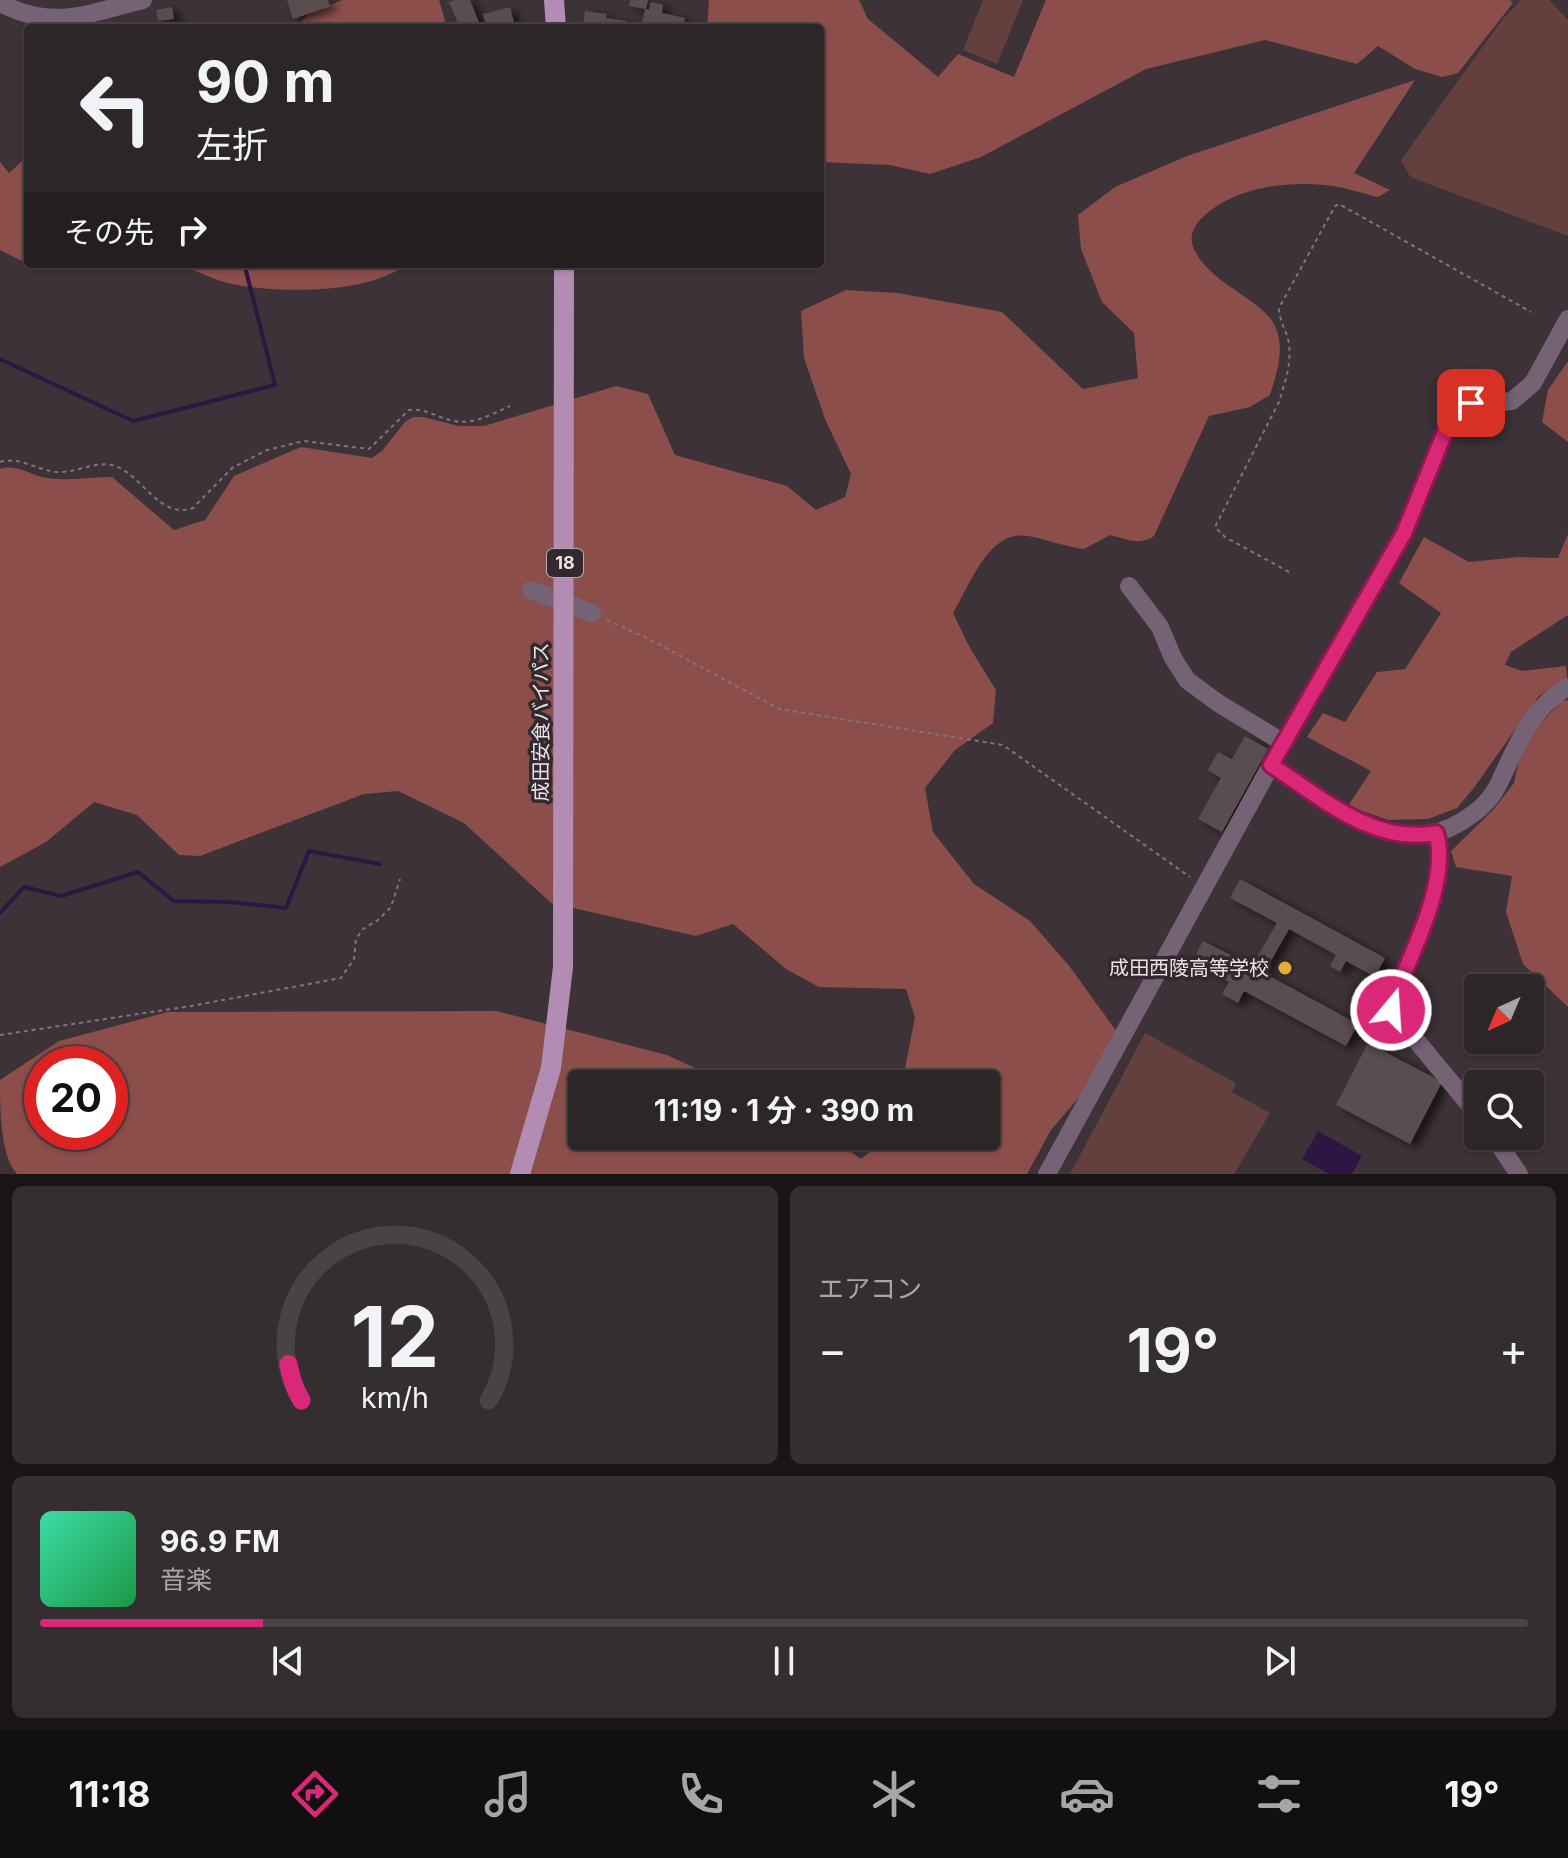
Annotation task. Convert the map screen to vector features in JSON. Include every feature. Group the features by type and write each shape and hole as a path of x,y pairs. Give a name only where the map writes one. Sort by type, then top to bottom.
{"main road":[{"path":"554,0 556,24"},
{"name":"成田安食バイパス","path":"520,1174 551,1068 563,967 564,268"}],"street":[{"path":"0,3 18,13 47,20 143,0"},
{"path":"1047,1174 1271,765 1404,533 1455,413 1471,403 1504,403 1525,391 1533,383 1568,319"},
{"path":"1129,586 1160,627 1173,658 1187,680 1218,703 1284,743"},
{"path":"531,590 592,613"},
{"path":"1271,765 1371,826 1400,836 1419,837 1436,833 1477,812 1491,797 1531,719 1547,700 1568,687"},
{"path":"1436,833 1440,845 1439,877 1391,1010 1464,1098"},
{"path":"1503,1150 1519,1174"}],"path":[{"path":"1289,572 1225,537 1215,527 1279,402 1290,357 1279,308 1335,206 1339,204 1531,312"},
{"path":"0,462 15,460 59,472 114,465 156,498 177,509 188,510 232,468 267,450 304,441 369,449 409,410 424,410 451,421 472,422 510,406"},
{"path":"592,613 649,639 779,709 1003,745 1204,887"},
{"path":"0,1035 191,1006 341,978 354,959 356,939 363,929 391,907 400,879"}],"shaded area":[{"path":"343,0 439,0 446,24 299,24 309,13"},
{"path":"709,0 859,0 868,19 938,77 958,54 1014,77 1046,0 1510,0 1513,3 1458,73 1442,77 1415,69 1378,46 1357,64 1265,40 1146,69 981,157 930,174 890,165 824,162 824,24 707,24"},
{"path":"983,0 1023,0 997,64 963,50"},
{"path":"1521,0 1549,0 1568,20 1568,236 1410,177 1401,160 1502,20"},
{"path":"1415,80 1354,173 1390,190 1378,197 1324,185 1292,184 1260,189 1215,207 1195,227 1192,245 1201,261 1211,272 1258,306 1274,324 1278,333 1279,360 1270,395 1250,407 1209,416 1154,536 1138,541 1110,535 1084,549 1028,536 1014,536 1002,541 982,561 953,613 996,690 993,723 955,750 925,788 933,832 974,884 1030,921 1070,967 1117,1032 1099,1074 1051,1130 1027,1174 17,1174 11,1166 4,1143 0,1080 24,1064 24,1150 128,1150 128,1046 51,1046 59,1041 168,1012 496,1011 667,1055 699,1070 568,1070 568,1150 848,1150 861,1159 872,1150 1000,1150 1000,1070 905,1070 915,1017 906,989 819,987 786,969 733,924 696,936 551,903 464,823 398,791 364,794 200,856 179,855 137,815 94,802 46,842 0,867 0,469 16,468 59,479 112,477 174,530 205,520 234,476 301,447 372,458 413,417 459,426 484,426 616,386 648,394 675,455 787,486 816,510 845,497 851,474 825,419 804,358 801,311 846,290 898,293 1002,312 1083,389 1138,378 1134,333 1102,302 1081,249 1078,215 1115,187 1187,156"},
{"path":"24,160 24,262 0,250 0,162 9,173"},
{"path":"189,268 400,268 371,281 325,289 256,288 215,279"},
{"path":"1568,361 1568,442 1542,422 1548,390"},
{"path":"1568,534 1568,615 1511,652 1505,665 1522,671 1566,666 1567,679 1539,696 1457,808 1428,819 1388,820 1348,806 1371,771 1307,737 1323,713 1345,722 1377,672 1405,669 1441,613 1399,583 1424,537 1469,562 1518,557 1558,558"},
{"path":"1568,700 1568,1007 1544,984 1544,974 1533,974 1523,964 1506,912 1512,876 1456,867 1451,851 1493,810 1514,783 1518,764 1533,731 1562,701"},
{"path":"1145,1033 1236,1083 1232,1092 1270,1113 1234,1174 1070,1174"},
{"path":"1318,1131 1362,1156 1352,1174 1329,1174 1302,1159"}],"building":[{"path":"287,0 328,0 330,6 293,19"},
{"path":"470,0 480,24 458,24 449,2"},
{"path":"630,0 648,0 646,9 649,10 651,2 663,5 662,13 685,18 684,24 642,24 645,9 629,6"},
{"path":"172,7 174,19 158,21 156,10"},
{"path":"510,7 514,23 486,24 483,14"},
{"path":"585,11 626,21 626,24 583,24"},
{"path":"1245,736 1268,749 1222,832 1198,819 1221,778 1208,770 1218,752 1232,759"},
{"path":"1240,879 1385,958 1375,977 1346,961 1340,972 1330,966 1336,955 1289,929 1264,973 1358,1024 1346,1046 1244,991 1238,1003 1222,994 1229,982 1192,962 1203,941 1252,966 1277,923 1230,898"},
{"path":"1368,1043 1442,1082 1410,1144 1336,1105"}],"waterway":[{"path":"0,359 133,421 275,385 246,271"},
{"path":"0,913 24,887 61,896 138,872 174,901 230,902 286,908 309,851 380,864"}],"place":[{"name":"成田西陵高等学校","path":"1285,968"}],"route":[{"path":"1391,1010 1439,877 1440,845 1436,833 1419,837 1400,836 1371,826 1271,765 1404,533 1449,422 1463,406 1471,403"}]}
